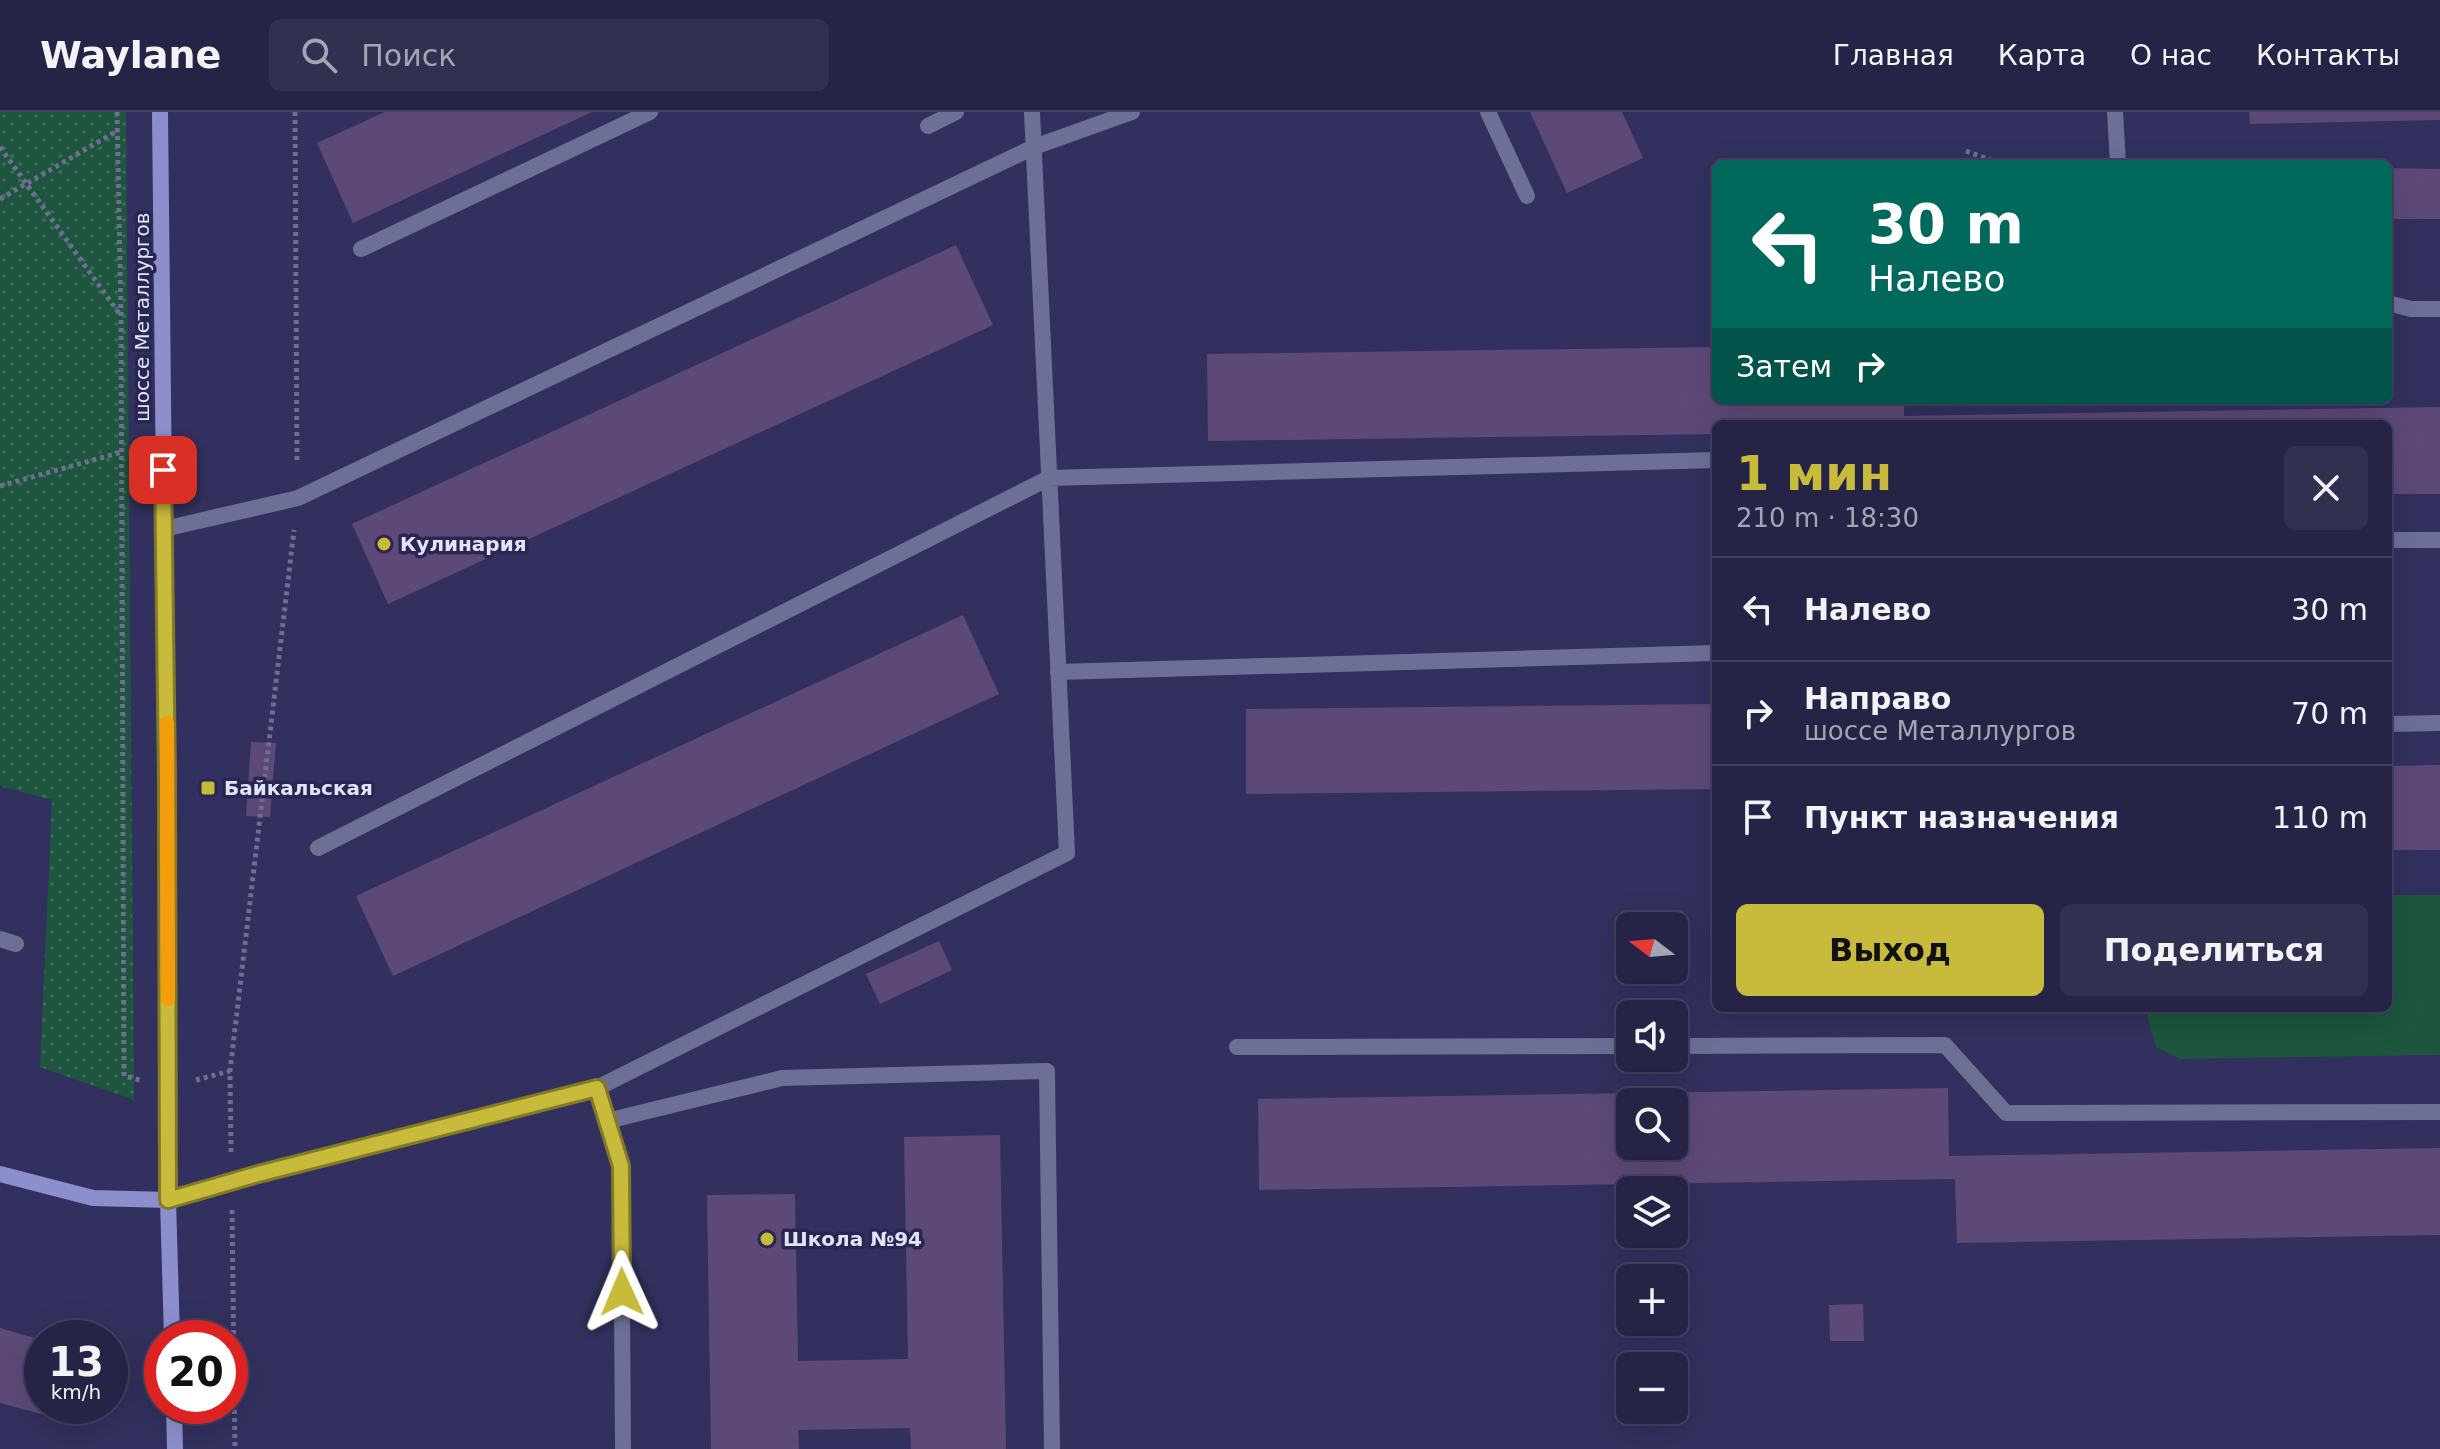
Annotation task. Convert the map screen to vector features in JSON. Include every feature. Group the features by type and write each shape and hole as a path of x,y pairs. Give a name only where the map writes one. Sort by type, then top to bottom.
{"main road":[{"name":"шоссе Металлургов","path":"160,112 171,1320"},
{"path":"0,1174 93,1198 168,1200"},
{"path":"174,1424 175,1449"}],"lane":[{"path":"361,249 650,112"},
{"path":"928,126 956,112"},
{"path":"168,1200 597,1088 1067,853 1032,112"},
{"path":"164,529 298,498 1034,147 1132,112"},
{"path":"1488,112 1527,196"},
{"path":"2115,112 2118,160"},
{"path":"2392,304 2411,309 2440,309"},
{"path":"318,848 1049,478 1712,460"},
{"path":"2392,540 2440,540"},
{"path":"1058,672 1712,653"},
{"path":"2392,724 2440,723"},
{"path":"1688,1046 1945,1045 2006,1113 2440,1112"},
{"path":"1237,1047 1616,1046"},
{"path":"607,1121 782,1078 1047,1071 1052,1449"},
{"path":"597,1088 621,1166 623,1449"}],"path":[{"path":"117,112 122,452 124,1076"},
{"path":"235,1449 230,1071 298,498 295,112"},
{"path":"0,199 117,131"},
{"path":"0,147 121,316"},
{"path":"1966,151 1990,160"},
{"path":"0,486 122,452"}],"green space":[{"path":"0,112 126,112 134,1100 40,1067 52,800 0,786"},
{"path":"2392,895 2440,895 2440,1055 2180,1059 2156,1047 2148,1012 2392,1012"}],"building":[{"path":"385,112 592,112 353,223 317,143"},
{"path":"1530,112 1622,112 1643,158 1567,193"},
{"path":"2249,112 2440,112 2440,120 2250,124"},
{"path":"2392,168 2440,169 2440,219 2392,219"},
{"path":"956,245 993,325 388,604 352,524"},
{"path":"1712,347 1712,404 1904,404 1904,416 2440,407 2440,494 2392,494 2392,420 1712,420 1712,434 1208,441 1207,354"},
{"path":"963,615 999,694 393,976 356,896"},
{"path":"1712,704 1712,789 1246,794 1246,709"},
{"path":"251,742 276,743 270,817 246,816"},
{"path":"2440,765 2440,850 2392,850 2392,766"},
{"path":"939,941 952,970 880,1004 866,974"},
{"path":"1948,1088 1949,1156 2440,1148 2440,1235 1957,1243 1955,1179 1688,1183 1688,1176 1616,1176 1616,1184 1259,1190 1258,1099 1616,1093 1616,1160 1688,1160 1688,1092"},
{"path":"1000,1135 1006,1449 911,1449 910,1428 798,1430 799,1449 711,1449 707,1195 795,1194 798,1361 908,1359 904,1137"},
{"path":"1863,1304 1864,1341 1830,1341 1829,1305"},
{"path":"0,1328 24,1335 24,1409 0,1403"}],"slow traffic":[{"path":"167,723 168,999"}],"place":[{"name":"Кулинария","path":"384,544"},
{"name":"Байкальская","path":"208,788"},
{"name":"Школа №94","path":"767,1239"}],"route":[{"path":"163,470 168,1200 258,1174 597,1088 621,1166 622,1292"}]}
